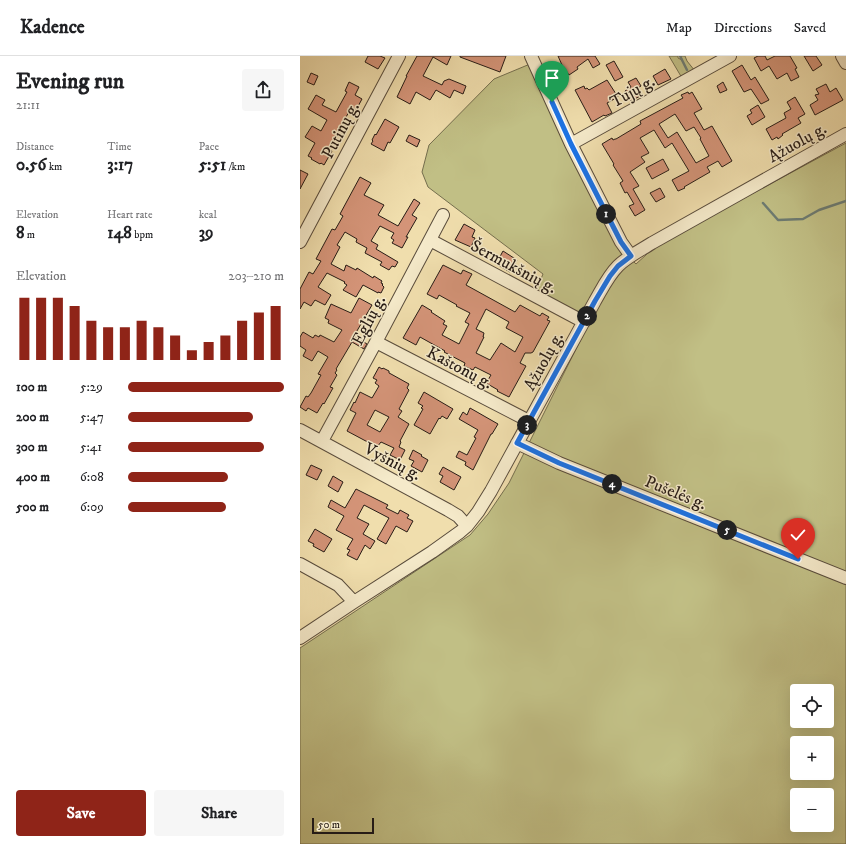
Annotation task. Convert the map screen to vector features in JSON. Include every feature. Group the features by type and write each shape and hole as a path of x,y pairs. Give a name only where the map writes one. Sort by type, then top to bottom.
{"street":[{"name":"Putinų g.","path":"300,242 400,56"},
{"path":"531,56 571,144 621,242 631,256"},
{"name":"Tujų g.","path":"571,144 730,56"},
{"path":"842,56 846,63"},
{"name":"Ąžuolų g.","path":"300,638 432,552 460,532 478,512 610,276 618,266 631,256 846,134"},
{"name":"Eglių g.","path":"322,441 443,215"},
{"name":"Šermukšnių g.","path":"430,240 584,322"},
{"name":"Kaštonų g.","path":"376,342 529,421"},
{"name":"Vyšnių g.","path":"300,430 448,510 458,516 466,526"},
{"name":"Pušelės g.","path":"517,443 559,463 846,578"},
{"path":"300,564 338,585 354,602"}],"shaded area":[{"path":"669,56 678,56 678,58 682,60 681,56 685,56 695,71 682,78"},
{"path":"530,64 621,249 636,264 657,245 846,143 846,844 300,844 300,648 470,535 488,514 509,483 590,321 536,291 543,274 428,187 422,172 429,145 494,79"}],"building":[{"path":"368,56 380,56 385,58 378,69 365,62"},
{"path":"417,56 451,56 447,65 433,57 423,76 442,85 444,81 449,79 466,86 463,94 454,90 450,98 436,90 430,100 416,92 410,104 397,97"},
{"path":"460,56 506,56 500,72"},
{"path":"558,56 595,56 600,64 593,68 588,59 577,67 578,69 569,75"},
{"path":"758,56 765,56 767,60 775,56 790,56 797,68 795,69 799,77 791,81 787,73 777,79 769,66 761,71 754,58"},
{"path":"804,56 816,56 822,65 813,71"},
{"path":"614,61 623,77 615,81 606,65"},
{"path":"742,65 751,80 755,77 769,100 761,104 751,89 744,92 732,71"},
{"path":"665,69 671,79 658,85 653,76"},
{"path":"311,73 318,76 314,85 307,82"},
{"path":"636,78 641,86 638,88 642,95 631,101 625,91 631,87 628,82"},
{"path":"607,80 618,97 607,103 612,113 605,116 604,115 592,122 575,90 584,86 585,89 587,88 589,90"},
{"path":"349,82 359,87 355,95 362,99 356,110 352,107 343,122 346,124 340,135 337,134 328,149 332,151 324,165 321,163 320,164 308,156 315,143 305,137 312,126 321,131 327,120 308,109 316,95 325,100 322,105 336,112 347,92 345,91"},
{"path":"723,82 727,90 720,93 717,86"},
{"path":"826,84 830,92 836,88 843,100 815,115 810,105 818,100 815,95 819,94 816,89"},
{"path":"692,92 702,109 694,113 704,130 712,126 732,161 722,167 718,161 707,167 710,172 678,191 672,180 689,171 672,143 665,148 654,130 640,138 649,153 641,157 645,162 630,172 639,186 633,189 645,210 635,216 629,206 634,204 627,192 625,193 620,183 623,181 602,144 612,138 613,140 616,139 641,124 640,121 683,98 681,95","holes":["675,114 686,131 694,127 709,156 696,163 677,132 668,138 659,124"]},
{"path":"795,97 805,114 798,118 801,123 782,134 783,135 778,139 777,137 772,140 766,129 786,118 784,113 791,109 787,102"},
{"path":"758,105 765,117 752,125 747,116 752,113 750,110"},
{"path":"385,119 399,127 390,143 388,142 384,151 371,144 375,134 376,135"},
{"path":"409,135 420,140 417,147 406,141"},
{"path":"663,159 669,170 652,179 646,168"},
{"path":"300,170 308,174 300,189"},
{"path":"360,177 371,183 364,195 384,205 378,215 398,226 414,199 420,203 412,215 417,218 406,237 408,237 402,248 392,243 394,240 391,238 394,233 380,226 371,241 378,245 376,249 398,262 395,267 392,266 389,270 380,265 382,262 365,253 367,248 356,242 357,239 345,232 337,245 340,247 331,264 344,271 346,265 356,270 357,268 373,278 374,276 382,281 381,283 384,287 381,293 378,293 363,285 356,297 343,290 347,285 344,283 345,282 327,273 318,287 331,295 325,305 315,300 311,306 304,302 300,309 300,289 309,272 313,274 321,261 316,259 332,229 335,230 343,216 340,214"},
{"path":"660,188 665,197 656,202 650,193"},
{"path":"464,224 475,230 472,237 475,238 471,247 455,240"},
{"path":"503,251 517,260 510,272 496,264"},
{"path":"443,265 461,274 463,270 472,274 466,285 515,312 520,305 540,316 542,313 549,317 547,320 550,321 533,352 525,353 520,363 526,366 509,397 486,383 491,375 475,367 473,370 464,366 465,363 420,337 416,345 403,338 422,305 445,321 443,324 447,326 442,335 459,344 469,324 465,322 470,313 439,295 437,299 427,294","holes":["486,309 509,322 506,328 523,337 515,352 501,343 490,360 476,353 484,337 484,333 476,329"]},
{"path":"359,298 372,305 354,336 367,344 364,349 352,342 336,369 337,370 335,373 337,375 330,387 333,388 324,404 323,403 317,413 308,408 306,411 300,407 306,396 308,397 311,393 321,375 318,374 328,357 318,351 312,361 303,356 306,350 300,346 300,337 303,332 313,338 315,335 319,337 320,335 334,342 342,330 328,323 329,320 325,318 331,304 351,313"},
{"path":"379,367 389,371 389,373 409,384 407,388 409,390 399,409 402,411 398,417 409,424 400,441 399,447 405,450 400,460 390,455 394,448 381,442 377,447 347,431 356,413 350,410 360,392 372,398 379,386 375,383 377,380 373,378","holes":["375,410 389,417 380,432 367,425"]},
{"path":"424,392 453,409 447,419 442,416 440,419 439,418 430,434 414,425 423,409 421,408 423,406 418,403"},
{"path":"470,408 498,424 491,434 473,470 465,465 466,462 456,457 459,451 467,455 476,438 474,437 478,430 459,419 463,412 467,415"},
{"path":"413,450 428,460 422,472 411,466 414,461 409,459"},
{"path":"311,465 322,470 317,480 306,475"},
{"path":"443,467 461,477 454,490 440,482 443,476 439,474"},
{"path":"333,476 343,482 338,492 328,486"},
{"path":"356,489 388,505 386,508 398,514 400,510 409,515 407,518 413,521 407,532 396,526 386,544 377,539 389,518 364,505 357,518 369,524 363,534 375,541 370,549 365,545 357,560 347,555 350,550 347,549 353,539 336,530 344,516 328,507 331,500 345,508"},
{"path":"315,529 332,539 324,552 313,546 314,544 308,541"}],"waterway":[{"path":"680,56 687,70"},
{"path":"763,203 778,220 803,219 819,210 846,201"}],"route":[{"path":"552,102 571,144 621,242 631,256 618,266 610,276 517,443 559,463 798,559"}]}
